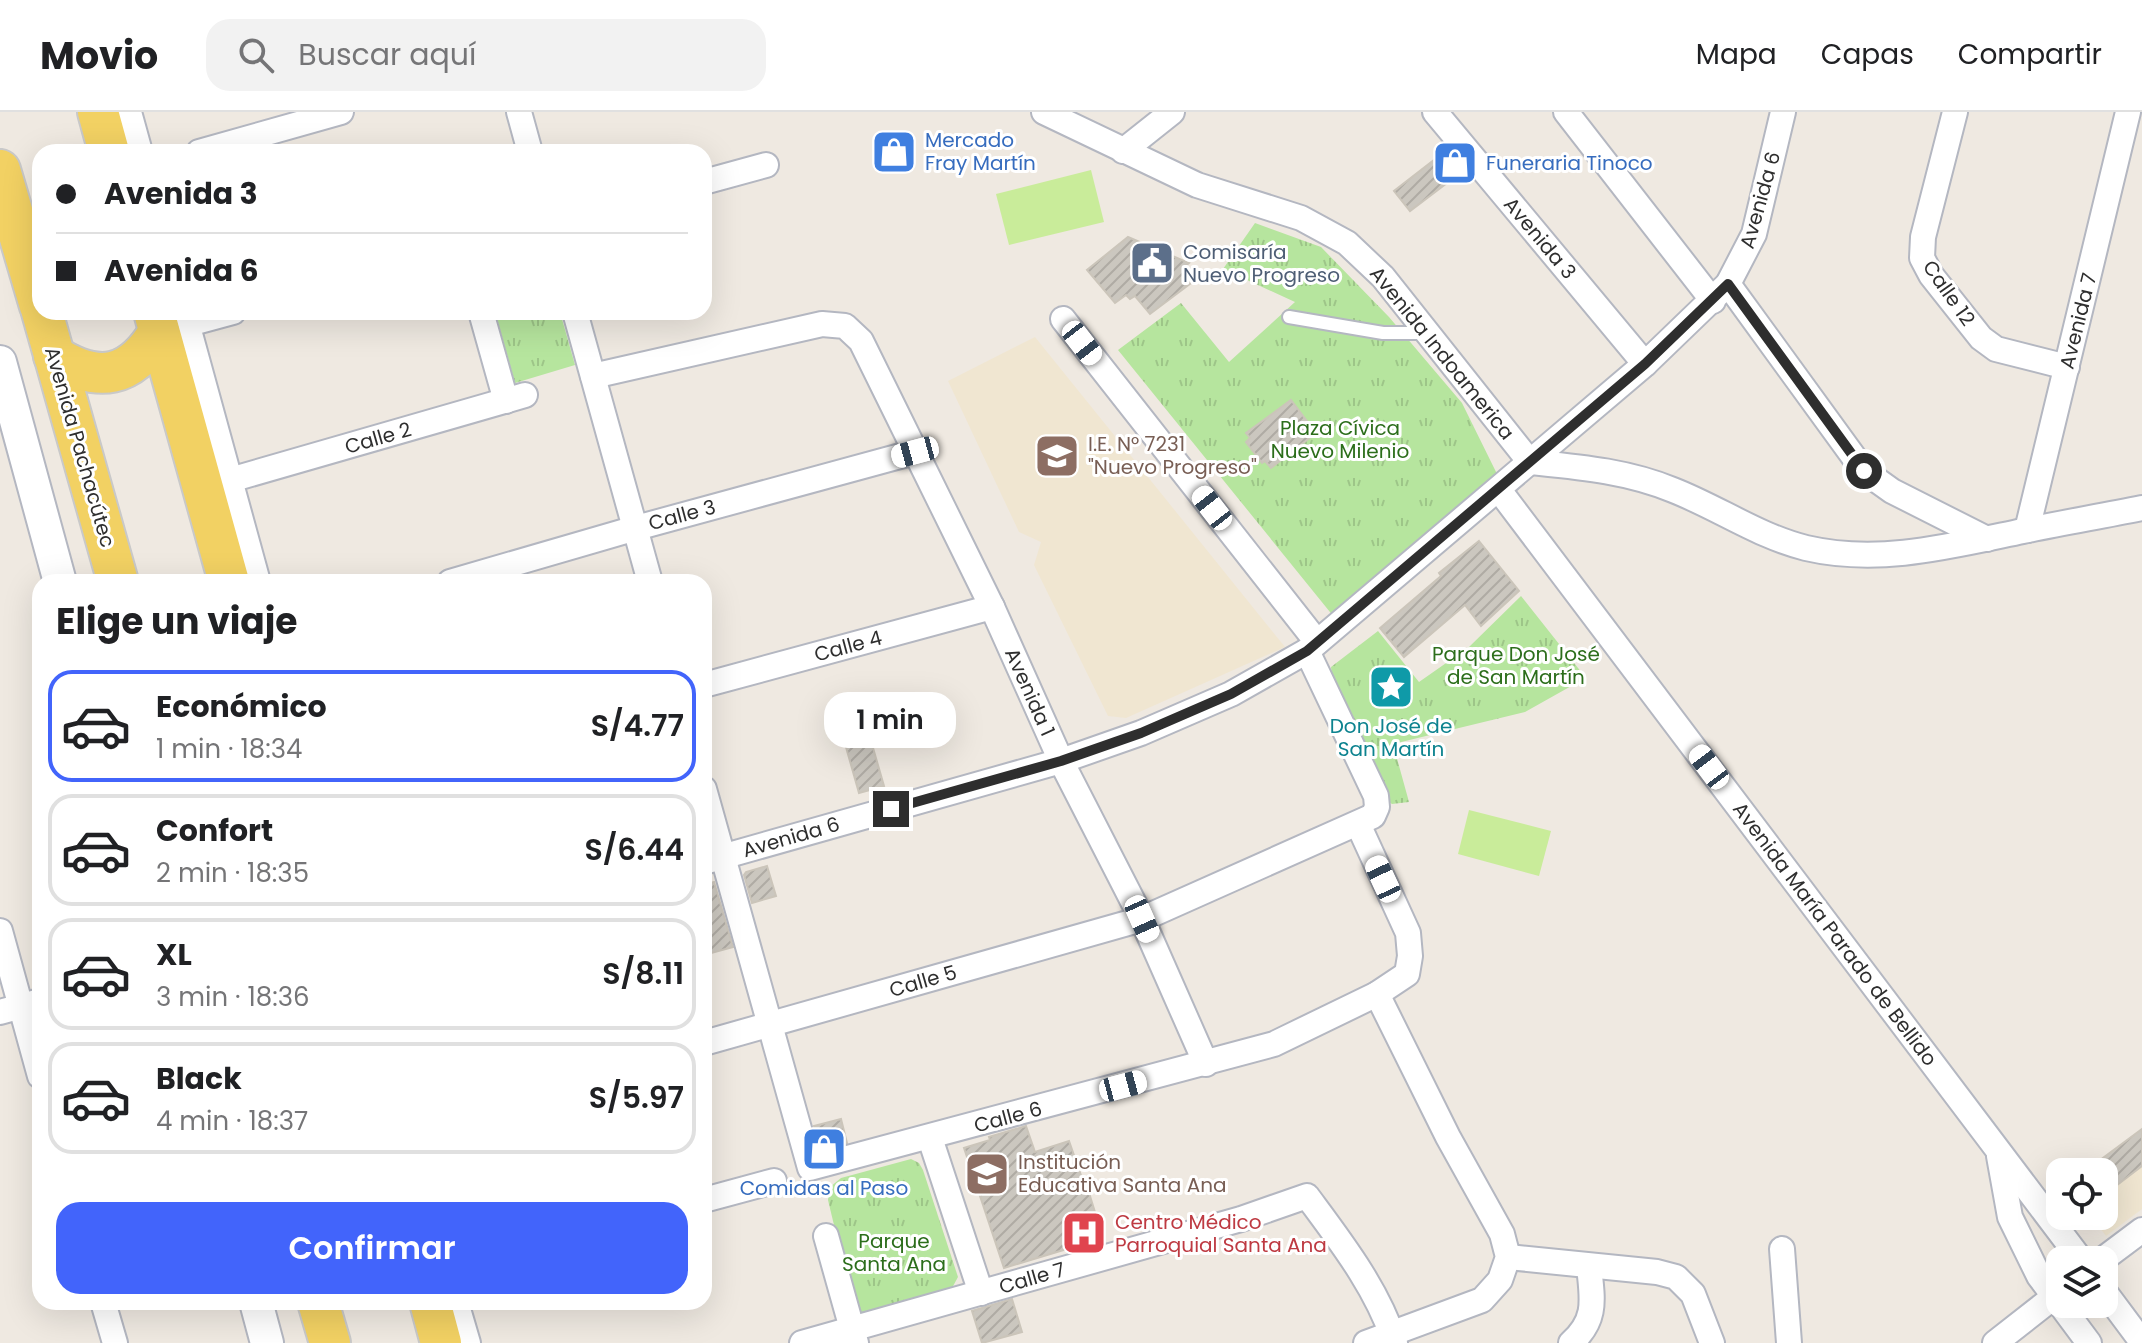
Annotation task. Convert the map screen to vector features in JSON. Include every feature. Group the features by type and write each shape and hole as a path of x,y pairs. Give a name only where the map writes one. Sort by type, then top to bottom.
{"main road":[{"path":"112,144 123,113"},
{"name":"Avenida Pachacútec","path":"0,170 32,278"},
{"name":"Avenida Pachacútec","path":"44,320 116,574"},
{"path":"54,356 76,370 101,374 126,368 146,353 171,320"},
{"path":"171,320 227,574"},
{"path":"320,1310 330,1343"},
{"path":"432,1310 441,1343"}],"street":[{"path":"227,144 341,112"},
{"path":"519,112 528,144"},
{"name":"Avenida Indoamerica","path":"1044,112 1197,185 1301,218 1347,243 1383,277 1530,462"},
{"path":"1123,151 1172,112"},
{"name":"Avenida 3","path":"1435,112 1645,364"},
{"path":"1566,112 1721,293 1864,471 1892,491 1987,539"},
{"name":"Avenida 6","path":"713,860 1061,761 1141,733 1231,694 1312,646 1645,364 1721,293 1754,234 1782,112"},
{"name":"Calle 12","path":"1955,112 1923,237 1922,258 1931,275 1981,338 1996,349 2067,367"},
{"name":"Avenida 7","path":"2027,530 2128,112"},
{"path":"123,113 137,144"},
{"path":"712,180 766,165"},
{"path":"1063,319 1312,646 1376,796 1377,807 1373,816 1358,824"},
{"path":"171,320 230,480 256,574"},
{"name":"Calle 2","path":"230,480 515,398 484,320"},
{"path":"577,320 648,574"},
{"name":"Avenida 1","path":"593,376 822,324 845,326 861,341 992,607 1061,761 1142,919 1206,1064"},
{"path":"1,367 58,574"},
{"name":"Calle 3","path":"478,574 915,452"},
{"path":"1530,462 1641,478 1676,491 1762,534 1854,556 1908,553 2142,508"},
{"name":"Avenida María Parado de Bellido","path":"1499,490 2070,1246"},
{"name":"Calle 4","path":"712,683 992,607"},
{"name":"Calle 5","path":"712,1041 1142,919 1358,824"},
{"name":"Calle 6","path":"769,1025 810,1168 1274,1044 1377,994 1407,974 1410,956 1408,933 1358,824"},
{"path":"713,860 769,1025"},
{"path":"0,931 32,1048"},
{"path":"1366,1343 1394,1339 1482,1300 1500,1280 1508,1257 1502,1234 1448,1137 1377,994"},
{"path":"930,1138 981,1293"},
{"name":"Avenida María Parado de Bellido","path":"1998,1150 2010,1217 2046,1284"},
{"path":"712,1198 774,1181"},
{"name":"Calle 7","path":"802,1343 854,1336 981,1293 1241,1219 1307,1196 1350,1254 1375,1296 1394,1339"},
{"path":"2118,1248 2142,1230"},
{"path":"826,1236 854,1336"},
{"path":"1782,1249 1789,1343"},
{"path":"1508,1257 1657,1272 1676,1277 1693,1294 1712,1343"},
{"path":"1571,1343 1582,1333 1593,1311 1589,1266"},
{"path":"1995,1343 2046,1308"},
{"path":"105,1310 115,1343"},
{"path":"258,1310 267,1343"},
{"path":"458,1310 468,1343"},
{"path":"2118,1310 2142,1342"},
{"name":"Avenida María Parado de Bellido","path":"2072,1318 2089,1343"}],"lane":[{"path":"1289,317 1383,333 1428,333"}],"shaded area":[{"name":"I.E. N° 7231 \"Nuevo Progreso\"","path":"1035,337 1285,647 1126,718 1108,716 1034,565 1041,542 1019,532 948,381"},
{"path":"2135,1134 2142,1142 2142,1209 2118,1227 2118,1158 2103,1158"}],"green space":[{"path":"1091,170 1104,222 1009,245 996,194"},
{"name":"Plaza Cívica Nuevo Milenio","path":"1255,223 1321,247 1389,317 1462,403 1500,480 1334,617 1118,350 1181,303 1229,362 1295,302 1223,269"},
{"path":"497,320 562,320 575,365 515,383"},
{"name":"Parque Don José de San Martín","path":"1521,596 1582,673 1582,680 1525,712 1393,744 1409,802 1392,804 1386,800 1332,677 1331,667 1378,631 1419,682 1469,647"},
{"path":"1469,810 1551,831 1539,876 1458,854"},
{"name":"Parque Santa Ana","path":"911,1159 919,1163 923,1170 958,1277 952,1288 859,1314 854,1309 828,1200 830,1187 841,1178"}],"building":[{"path":"1447,150 1464,170 1410,211 1394,191"},
{"path":"1128,237 1189,263 1184,267 1195,280 1150,314 1135,296 1130,299 1126,295 1115,303 1087,270"},
{"path":"1291,400 1316,433 1271,468 1265,461 1262,463 1246,442 1250,438 1246,433"},
{"path":"1479,541 1519,591 1481,626 1465,605 1404,657 1380,628"},
{"path":"867,727 884,786 859,793 842,733"},
{"path":"767,866 776,896 752,903 744,875"},
{"path":"712,883 733,947 712,953"},
{"path":"841,1119 847,1143 820,1150 814,1126"},
{"path":"1026,1126 1035,1152 1069,1141 1103,1238 1004,1268 964,1148"},
{"path":"2142,1129 2142,1166 2118,1184 2118,1158 2103,1158"},
{"path":"1012,1299 1022,1332 982,1343 972,1311"}],"place":[{"name":"Mercado Fray Martín","path":"894,152"},
{"name":"Funeraria Tinoco","path":"1455,163"},
{"name":"Comisaría Nuevo Progreso","path":"1152,263"},
{"name":"I.E. N° 7231 \"Nuevo Progreso\"","path":"1057,456"},
{"name":"Don José de San Martín","path":"1391,687"},
{"name":"Comidas al Paso","path":"824,1149"},
{"name":"Institución Educativa Santa Ana","path":"987,1174"},
{"name":"Centro Médico Parroquial Santa Ana","path":"1084,1233"}],"route":[{"path":"891,809 1061,761 1141,733 1231,694 1307,651 1645,364 1728,284 1864,471"}]}
